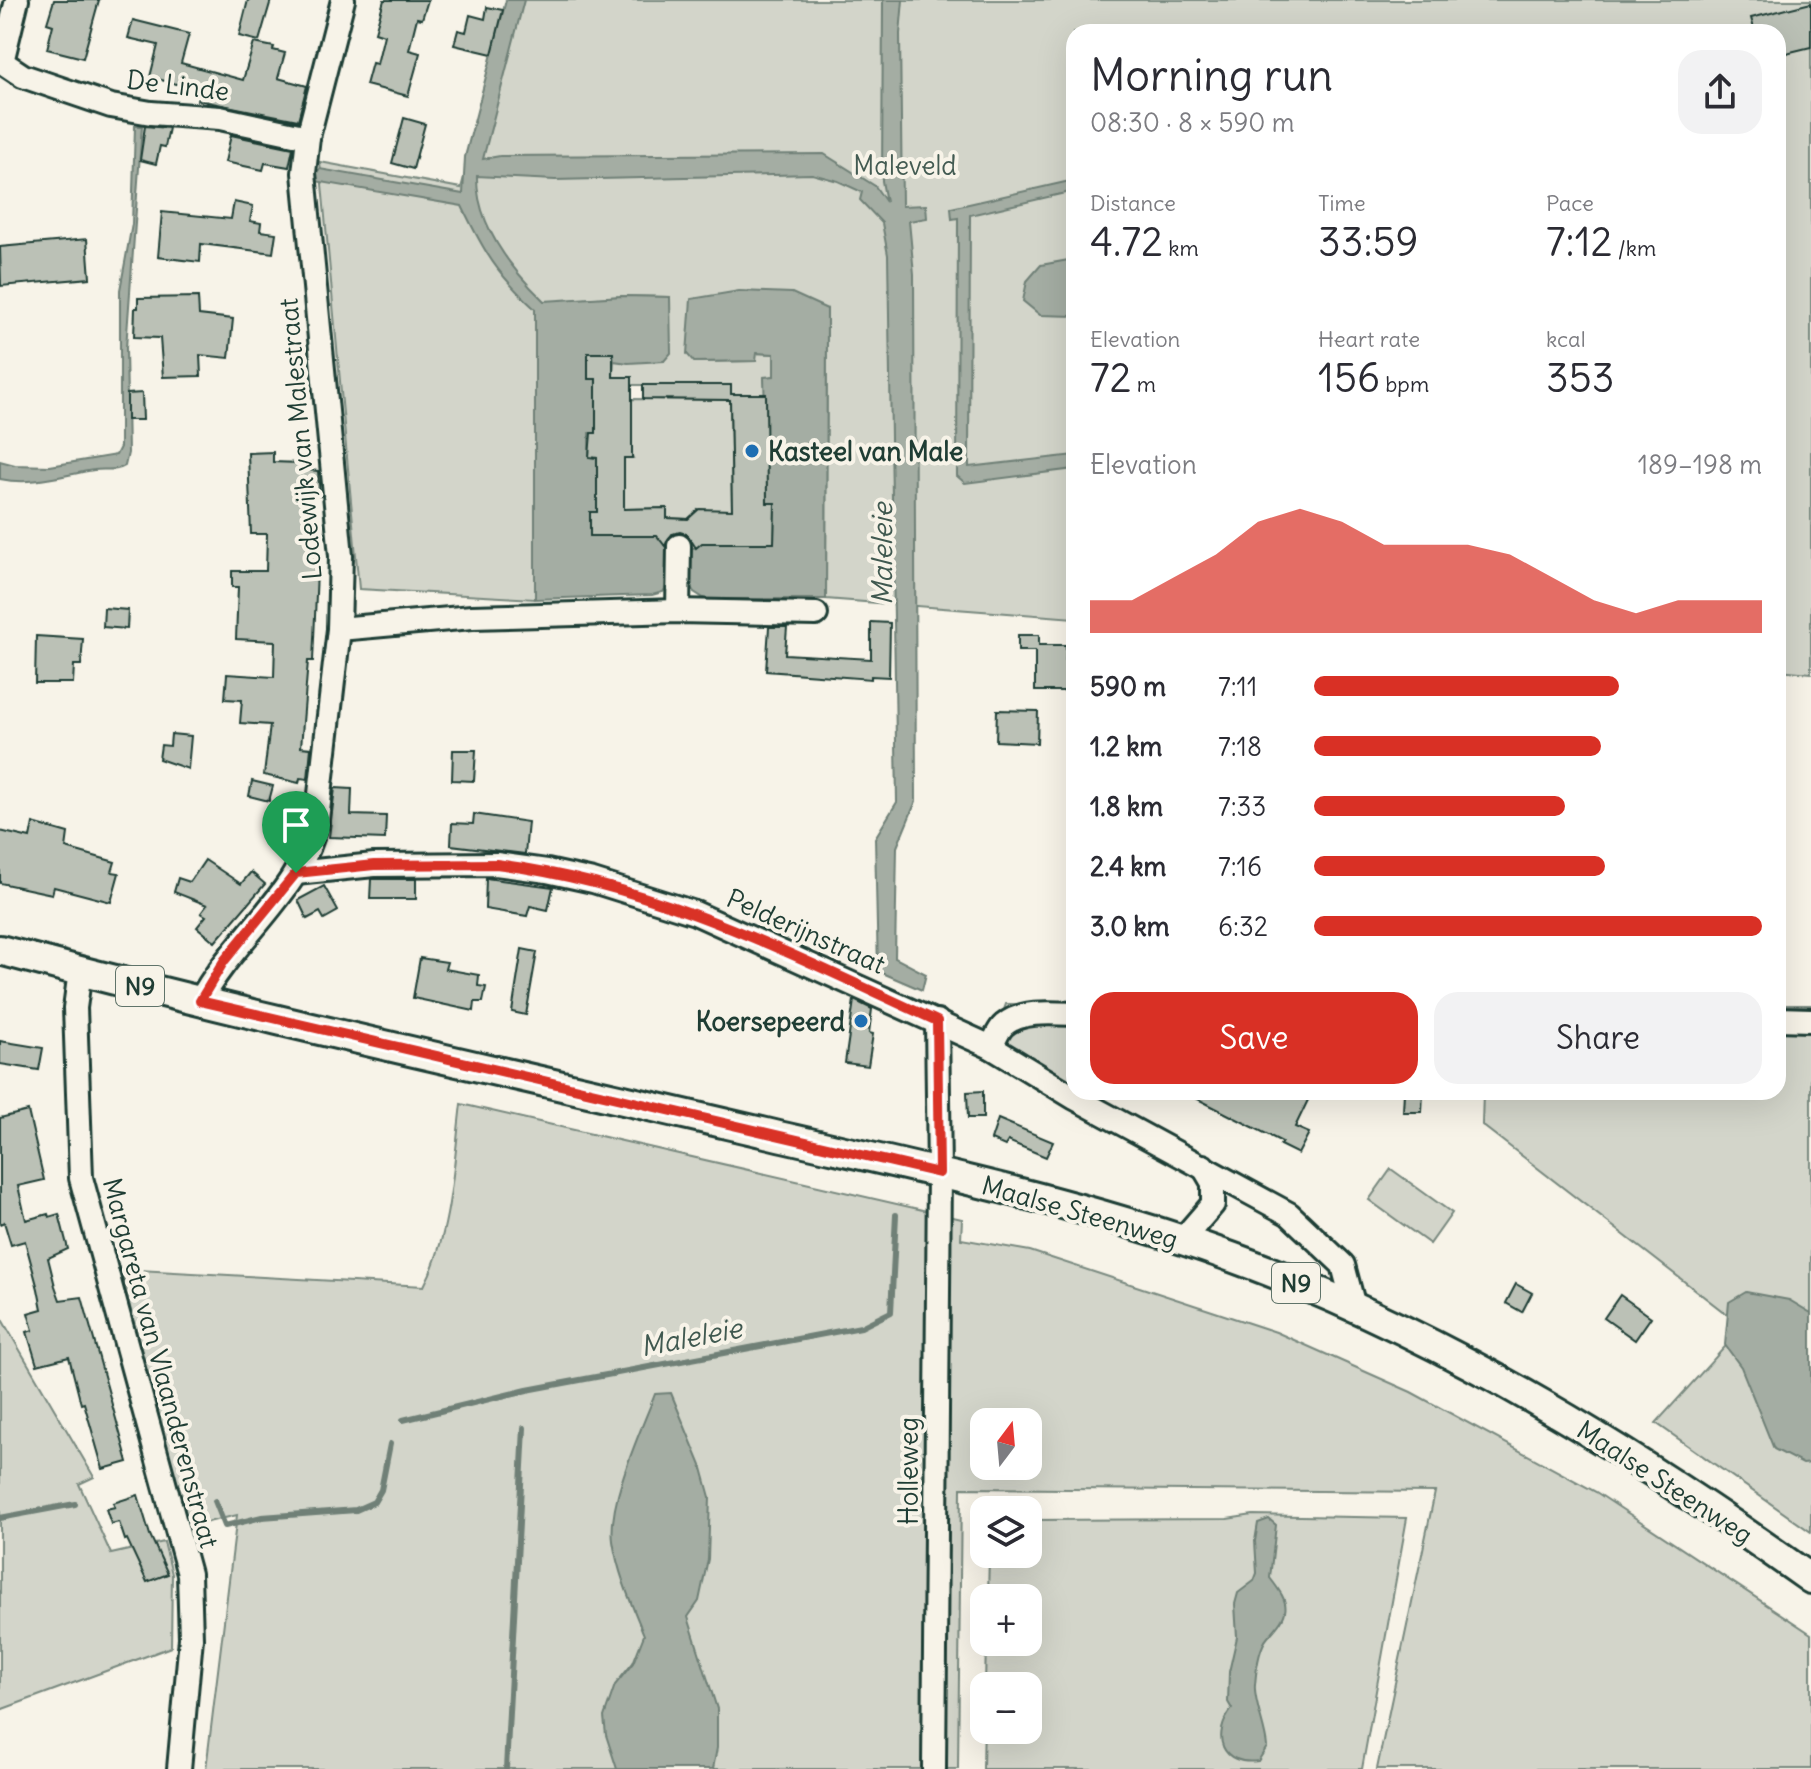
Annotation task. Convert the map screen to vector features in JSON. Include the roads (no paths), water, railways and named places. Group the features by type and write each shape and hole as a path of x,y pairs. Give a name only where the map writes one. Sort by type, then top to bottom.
{"main road":[{"name":"Maalse Steenweg","path":"0,950 200,1001 939,1173 1097,1214 1182,1240 1354,1307 1470,1363 1628,1455 1811,1579"}],"street":[{"path":"1,63 17,0"},
{"name":"Lodewijk van Malestraat","path":"296,873 313,839 317,820 339,629 340,541 304,173 308,137 343,0"},
{"name":"De Linde","path":"1,63 23,76 111,106 151,113 220,118 308,137"},
{"path":"679,546 679,604"},
{"path":"339,629 679,604 816,614"},
{"name":"Pelderijnstraat","path":"296,873 374,865 496,864 593,881 695,913 937,1021 991,1047 1066,1093"},
{"path":"200,1001 224,961 296,873"},
{"name":"Margareta van Vlaanderenstraat","path":"80,971 75,1008 81,1178 189,1574 191,1638 179,1769"},
{"path":"991,1047 1003,1026 1014,1019 1026,1015 1066,1014"},
{"path":"1786,1019 1811,1020"},
{"name":"Holleweg","path":"934,1769 939,1173 937,1021"},
{"name":"Pelderijnstraat","path":"1079,1100 1289,1214 1343,1265 1354,1307"},
{"path":"1182,1240 1213,1204 1213,1183 1203,1166"}],"waterway":[{"name":"Maleleie","path":"403,1420 527,1390 861,1327 891,1312 896,1215"},
{"path":"506,1769 524,1428"},
{"name":"Maleleie","path":"215,1501 225,1526 262,1517 356,1510 374,1502 381,1490 390,1444"},
{"name":"Maleleie","path":"0,1518 75,1504"}],"place":[{"name":"Kasteel van Male","path":"752,451"},
{"name":"Koersepeerd","path":"861,1021"}],"park label":[{"name":"Maleveld","path":"905,165"}]}
